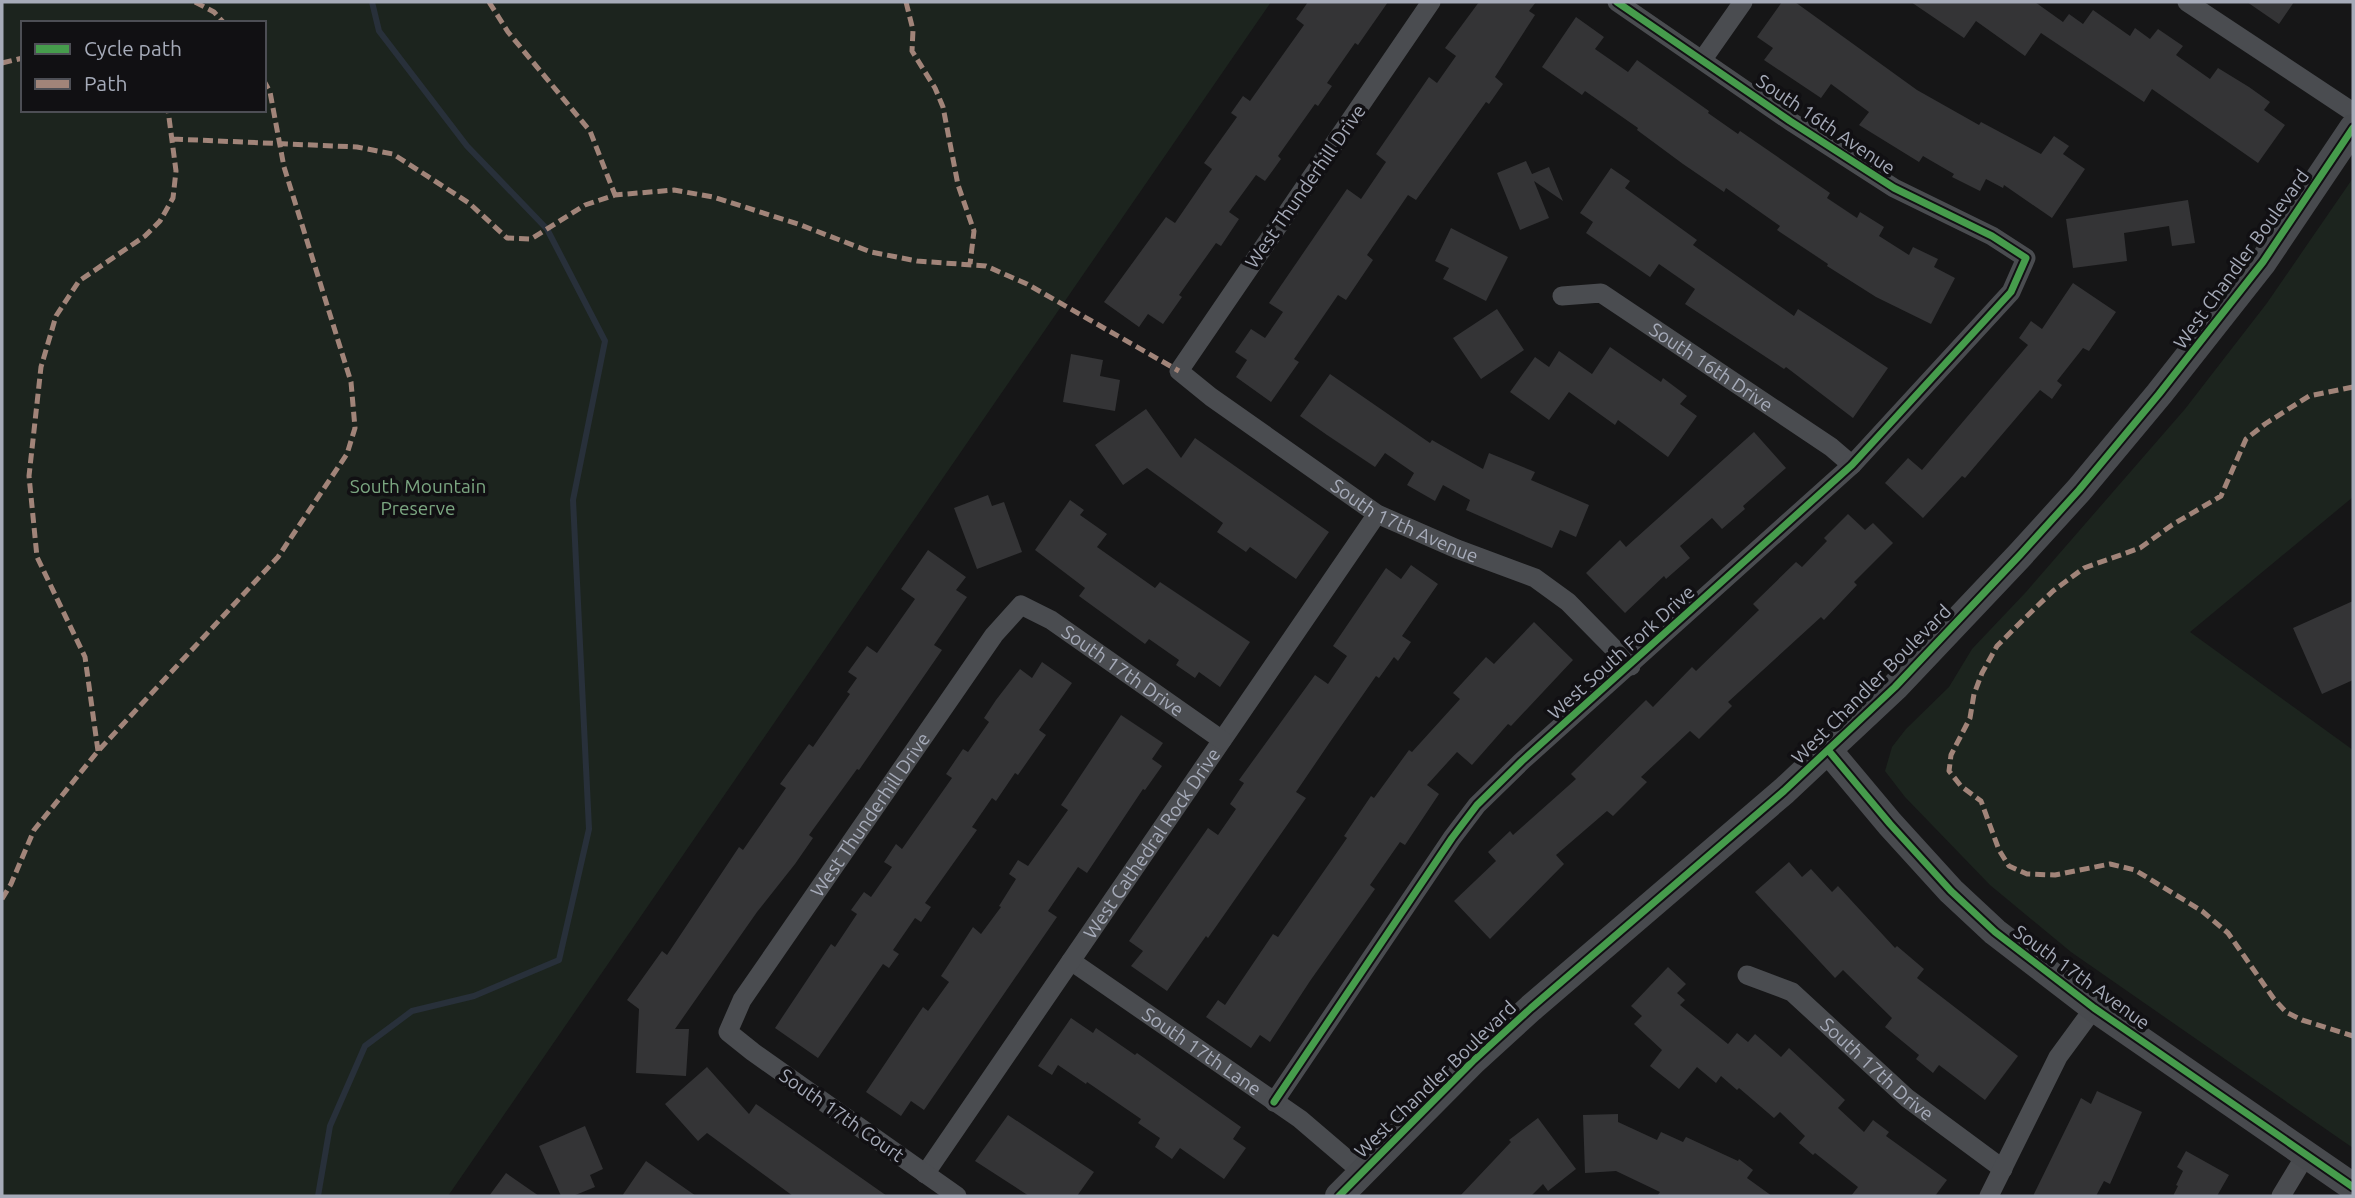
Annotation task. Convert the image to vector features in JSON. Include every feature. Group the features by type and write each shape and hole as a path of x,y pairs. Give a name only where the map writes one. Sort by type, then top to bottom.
{"main road":[{"name":"West Chandler Boulevard","path":"1339,1196 1473,1061 1591,954 1784,791 1895,687 2079,489 2159,394 2263,262 2353,128"},
{"name":"South 17th Avenue","path":"1828,750 1951,891 2006,940 2094,1008 2353,1186"}],"street":[{"name":"West Thunderhill Drive","path":"1179,371 1432,2"},
{"name":"South 16th Avenue","path":"1617,2 1790,121 1894,188 1992,236 2026,258"},
{"path":"1703,59 1743,2"},
{"path":"2191,3 2353,112"},
{"name":"West South Fork Drive","path":"1275,1102 1452,838 1478,805 1522,761 1852,465 2011,292 2026,258"},
{"name":"South 16th Drive","path":"1562,296 1601,293 1831,447 1852,465"},
{"name":"South 17th Avenue","path":"1179,371 1211,397 1377,514 1457,550 1535,578 1568,602 1631,666"},
{"name":"West Cathedral Rock Drive","path":"925,1174 1377,514"},
{"name":"West Thunderhill Drive","path":"728,1032 742,1000 995,635 1021,605"},
{"name":"South 17th Drive","path":"1021,605 1051,620 1222,740"},
{"name":"South 17th Lane","path":"1071,961 1300,1119 1362,1172"},
{"name":"South 17th Drive","path":"1747,975 1792,992 1908,1098 2003,1169"},
{"path":"1989,1196 2058,1057 2094,1008"},
{"name":"South 17th Court","path":"728,1032 957,1196"},
{"path":"2281,1196 2307,1153"}],"green space":[{"name":"South Mountain Preserve","path":"2,2 1271,2 448,1196 2,1196"},
{"path":"2353,178 2353,497 2190,632 2353,750 2353,1148 2071,952 1990,885 1905,797 1885,771 1892,747 1906,729 1949,687 1972,649 2026,592 2185,409 2267,303"}],"building":[{"path":"1308,2 1388,2 1327,83 1332,86 1318,106 1315,104 1278,156 1281,159 1265,181 1256,175 1229,212 1239,219 1221,246 1216,243 1179,295 1182,297 1163,324 1148,314 1139,327 1104,302 1166,217 1175,223 1212,169 1204,163 1237,117 1231,113 1243,96 1250,101 1304,25 1296,19"},
{"path":"1479,2 1536,2 1529,11 1535,15 1495,77 1503,84 1489,104 1486,102 1416,200 1408,195 1367,255 1373,260 1346,300 1338,295 1294,359 1299,362 1271,402 1236,377 1247,360 1235,352 1251,329 1265,338 1283,312 1269,303 1347,189 1361,199 1386,162 1376,154 1429,77 1437,83 1456,56 1445,48"},
{"path":"1782,2 1795,2 1917,90 1979,125 1981,122 2041,154 2054,136 2069,146 2063,154 2085,169 2052,218 2004,185 2003,188 1986,179 1980,191 1952,177 1954,174 1923,156 1919,162 1859,125 1869,112 1831,84 1821,98 1764,60 1773,48 1757,37"},
{"path":"1911,2 2035,2 2063,22 2069,14 2083,24 2093,10 2130,36 2135,28 2150,39 2158,29 2183,46 2176,55 2210,79 2218,68 2249,87 2270,102 2264,110 2285,125 2258,163 2152,89 2144,102 2041,33 2025,56 1976,21 1964,38"},
{"path":"2247,2 2294,2 2279,24"},
{"path":"1576,17 1604,37 1595,49 1628,72 1637,60 1738,134 1740,131 1830,193 1827,198 1857,218 1860,212 1884,227 1879,236 1909,255 1913,247 1938,259 1934,267 1955,278 1931,324 1876,297 1827,266 1828,264 1777,230 1780,226 1726,188 1724,192 1585,91 1582,95 1542,67"},
{"path":"1526,161 1532,174 1549,167 1563,201 1534,181 1549,218 1520,230 1497,173"},
{"path":"1611,168 1630,181 1625,188 1697,240 1693,245 1794,316 1798,309 1888,368 1853,418 1786,367 1784,369 1685,304 1695,289 1659,264 1650,277 1586,233 1593,222 1580,213"},
{"path":"2188,200 2195,243 2172,246 2169,226 2124,233 2127,261 2073,268 2066,219"},
{"path":"1451,228 1508,257 1486,301 1443,279 1449,268 1435,261"},
{"path":"2073,283 2116,312 2089,351 2083,348 2057,381 2062,385 2052,399 2040,390 1965,478 1962,476 1923,518 1885,483 1908,458 1922,470 2028,345 2019,338 2031,321 2042,329"},
{"path":"1497,309 1524,350 1481,379 1453,338"},
{"path":"1610,347 1661,382 1663,378 1687,396 1680,404 1697,416 1668,457 1618,420 1615,425 1569,392 1549,420 1510,392 1535,357 1549,367 1559,351 1592,374"},
{"path":"1071,354 1103,360 1100,376 1120,380 1115,411 1063,402"},
{"path":"1330,374 1430,443 1432,440 1483,469 1489,453 1535,472 1531,480 1589,505 1576,537 1560,530 1552,548 1466,510 1470,500 1443,485 1435,501 1407,485 1414,473 1385,453 1375,467 1300,416"},
{"path":"1146,409 1181,458 1195,438 1329,532 1296,579 1250,547 1246,552 1217,532 1223,523 1147,468 1123,485 1095,445"},
{"path":"1754,432 1786,468 1743,506 1745,509 1722,529 1712,518 1680,546 1690,558 1666,579 1664,576 1625,613 1586,573 1620,540 1626,547"},
{"path":"988,495 992,506 1004,502 1022,552 977,569 954,508"},
{"path":"1070,500 1084,510 1080,515 1107,534 1097,547 1155,588 1160,582 1250,642 1220,687 1199,672 1195,678 1176,665 1179,660 1149,639 1145,644 1079,596 1085,588 1035,550"},
{"path":"1848,514 1865,530 1873,523 1893,543 1854,582 1857,585 1824,620 1821,617 1728,702 1732,706 1699,739 1690,731 1641,777 1647,782 1613,816 1607,811 1556,855 1564,864 1490,939 1454,901 1496,861 1488,852 1510,831 1513,835 1576,779 1571,774 1646,700 1653,707 1692,667 1696,671 1759,610 1753,604 1796,562 1802,567 1827,541 1824,538"},
{"path":"928,550 966,577 956,590 967,597 934,645 942,650 859,770 857,769 809,835 813,838 795,864 757,912 675,1029 689,1029 686,1076 636,1073 639,1009 627,1000 662,951 667,955 739,847 743,850 786,788 780,784 809,744 813,747 850,694 847,692 857,678 848,672 867,646 877,653 915,599 901,589"},
{"path":"1411,565 1438,584 1402,636 1411,642 1398,661 1394,657 1379,678 1376,676 1296,792 1306,798 1208,938 1206,936 1167,991 1131,966 1143,951 1129,941 1208,828 1218,835 1236,809 1230,804 1244,783 1239,780 1315,675 1328,684 1347,656 1333,646 1386,568 1401,579"},
{"path":"2353,601 2353,680 2322,694 2293,628"},
{"path":"1534,622 1573,660 1511,726 1508,724 1472,765 1457,752 1427,785 1439,794 1405,845 1400,842 1370,885 1375,889 1270,1042 1260,1035 1251,1048 1206,1017 1218,1000 1225,1005 1273,934 1278,937 1347,838 1344,836 1371,796 1374,798 1409,750 1412,752 1460,699 1453,693 1486,657 1494,664"},
{"path":"1042,662 1072,683 1039,730 1046,735 996,801 992,798 972,827 977,830 925,903 931,907 921,922 915,918 893,950 899,954 889,968 883,964 818,1058 775,1028 831,944 835,947 857,914 851,910 864,892 871,897 892,867 884,862 896,844 902,849 952,778 946,774 963,749 968,752 989,722 984,718 996,700 1020,669 1032,678"},
{"path":"1121,715 1163,743 1152,759 1162,766 1145,790 1143,789 1087,873 1078,867 1048,911 1057,917 924,1110 911,1101 901,1116 866,1092 923,1007 928,1011 949,982 941,976 973,927 981,934 1001,907 999,906 1016,879 1009,874 1018,860 1028,866 1068,810 1061,805"},
{"path":"1789,862 1802,877 1811,869 1832,892 1838,886 1895,948 1897,946 1924,969 1917,978 2018,1056 1985,1100 1939,1065 1933,1073 1916,1059 1919,1055 1885,1027 1892,1018 1843,970 1835,978 1755,892"},
{"path":"1668,967 1686,984 1677,993 1685,1000 1680,1005 1728,1044 1737,1033 1748,1042 1755,1034 1781,1057 1789,1048 1845,1100 1838,1108 1864,1132 1873,1120 1889,1132 1886,1136 1947,1180 1935,1196 1851,1196 1858,1187 1799,1143 1805,1136 1780,1112 1774,1118 1721,1076 1716,1083 1697,1067 1679,1089 1650,1066 1662,1050 1634,1024 1642,1016 1631,1006"},
{"path":"1071,1018 1093,1033 1096,1028 1135,1055 1137,1053 1241,1127 1233,1139 1246,1148 1224,1179 1180,1148 1172,1159 1155,1147 1160,1138 1138,1123 1141,1119 1087,1082 1086,1084 1058,1065 1052,1075 1038,1066"},
{"path":"707,1067 749,1114 756,1104 887,1196 793,1196 707,1133 698,1141 665,1104"},
{"path":"2097,1091 2142,1112 2110,1184 2104,1181 2096,1196 2033,1196 2081,1098 2091,1104"},
{"path":"1618,1114 1618,1122 1657,1140 1661,1132 1683,1142 1686,1137 1738,1161 1739,1159 1753,1170 1747,1178 1772,1196 1657,1196 1660,1192 1616,1171 1585,1173 1583,1115"},
{"path":"1008,1115 1094,1172 1077,1196 1029,1196 975,1161"},
{"path":"1538,1118 1576,1169 1548,1191 1543,1184 1531,1196 1460,1196 1511,1142 1509,1140"},
{"path":"585,1126 603,1169 590,1175 595,1187 573,1196 561,1196 539,1146"},
{"path":"2186,1151 2229,1175 2217,1196 2173,1196 2183,1171 2177,1167"},
{"path":"646,1161 696,1196 622,1196"},
{"path":"506,1173 539,1196 489,1196"}],"waterway":[{"path":"318,1196 330,1126 365,1046 412,1011 474,996 559,960 589,829 573,500 605,341 547,229 467,146 379,31 372,2"}],"marked path":[{"path":"195,2 214,12 222,21"},
{"path":"489,2 508,32 590,131 615,195"},
{"path":"906,2 913,30 912,51 935,88 943,107 958,185 974,231 970,264"},
{"path":"2,63 21,58"},
{"path":"2,899 34,830 98,751 278,557 347,454 355,428 351,382 284,167 270,92 266,85"},
{"path":"98,751 85,657 37,557 29,476 41,367 56,316 79,281 145,236 160,221 173,198 176,171 168,112"},
{"path":"173,139 357,147 393,154 469,203 507,238 531,239 585,205 615,195 674,190 713,197 798,224 871,252 917,261 986,266 1027,284 1179,371"},
{"path":"2353,387 2309,396 2265,424 2246,439 2221,496 2140,548 2084,568 2053,591 1997,646 1982,673 1974,694 1970,718 1951,755 1949,771 1961,786 1981,801 1999,850 2009,866 2027,874 2055,875 2110,864 2135,870 2202,911 2228,933 2286,1012 2302,1020 2353,1036"}],"cycle path":[{"path":"1274,1102 1477,805 1522,761 1852,465 2011,292 2026,258 1992,236 1894,188 1790,121 1617,2"},
{"path":"1339,1196 1473,1061 1784,791 1895,687 2079,490 2159,394 2263,262 2353,128"},
{"path":"1828,750 1951,891 1995,932 2094,1008 2353,1187"}]}
